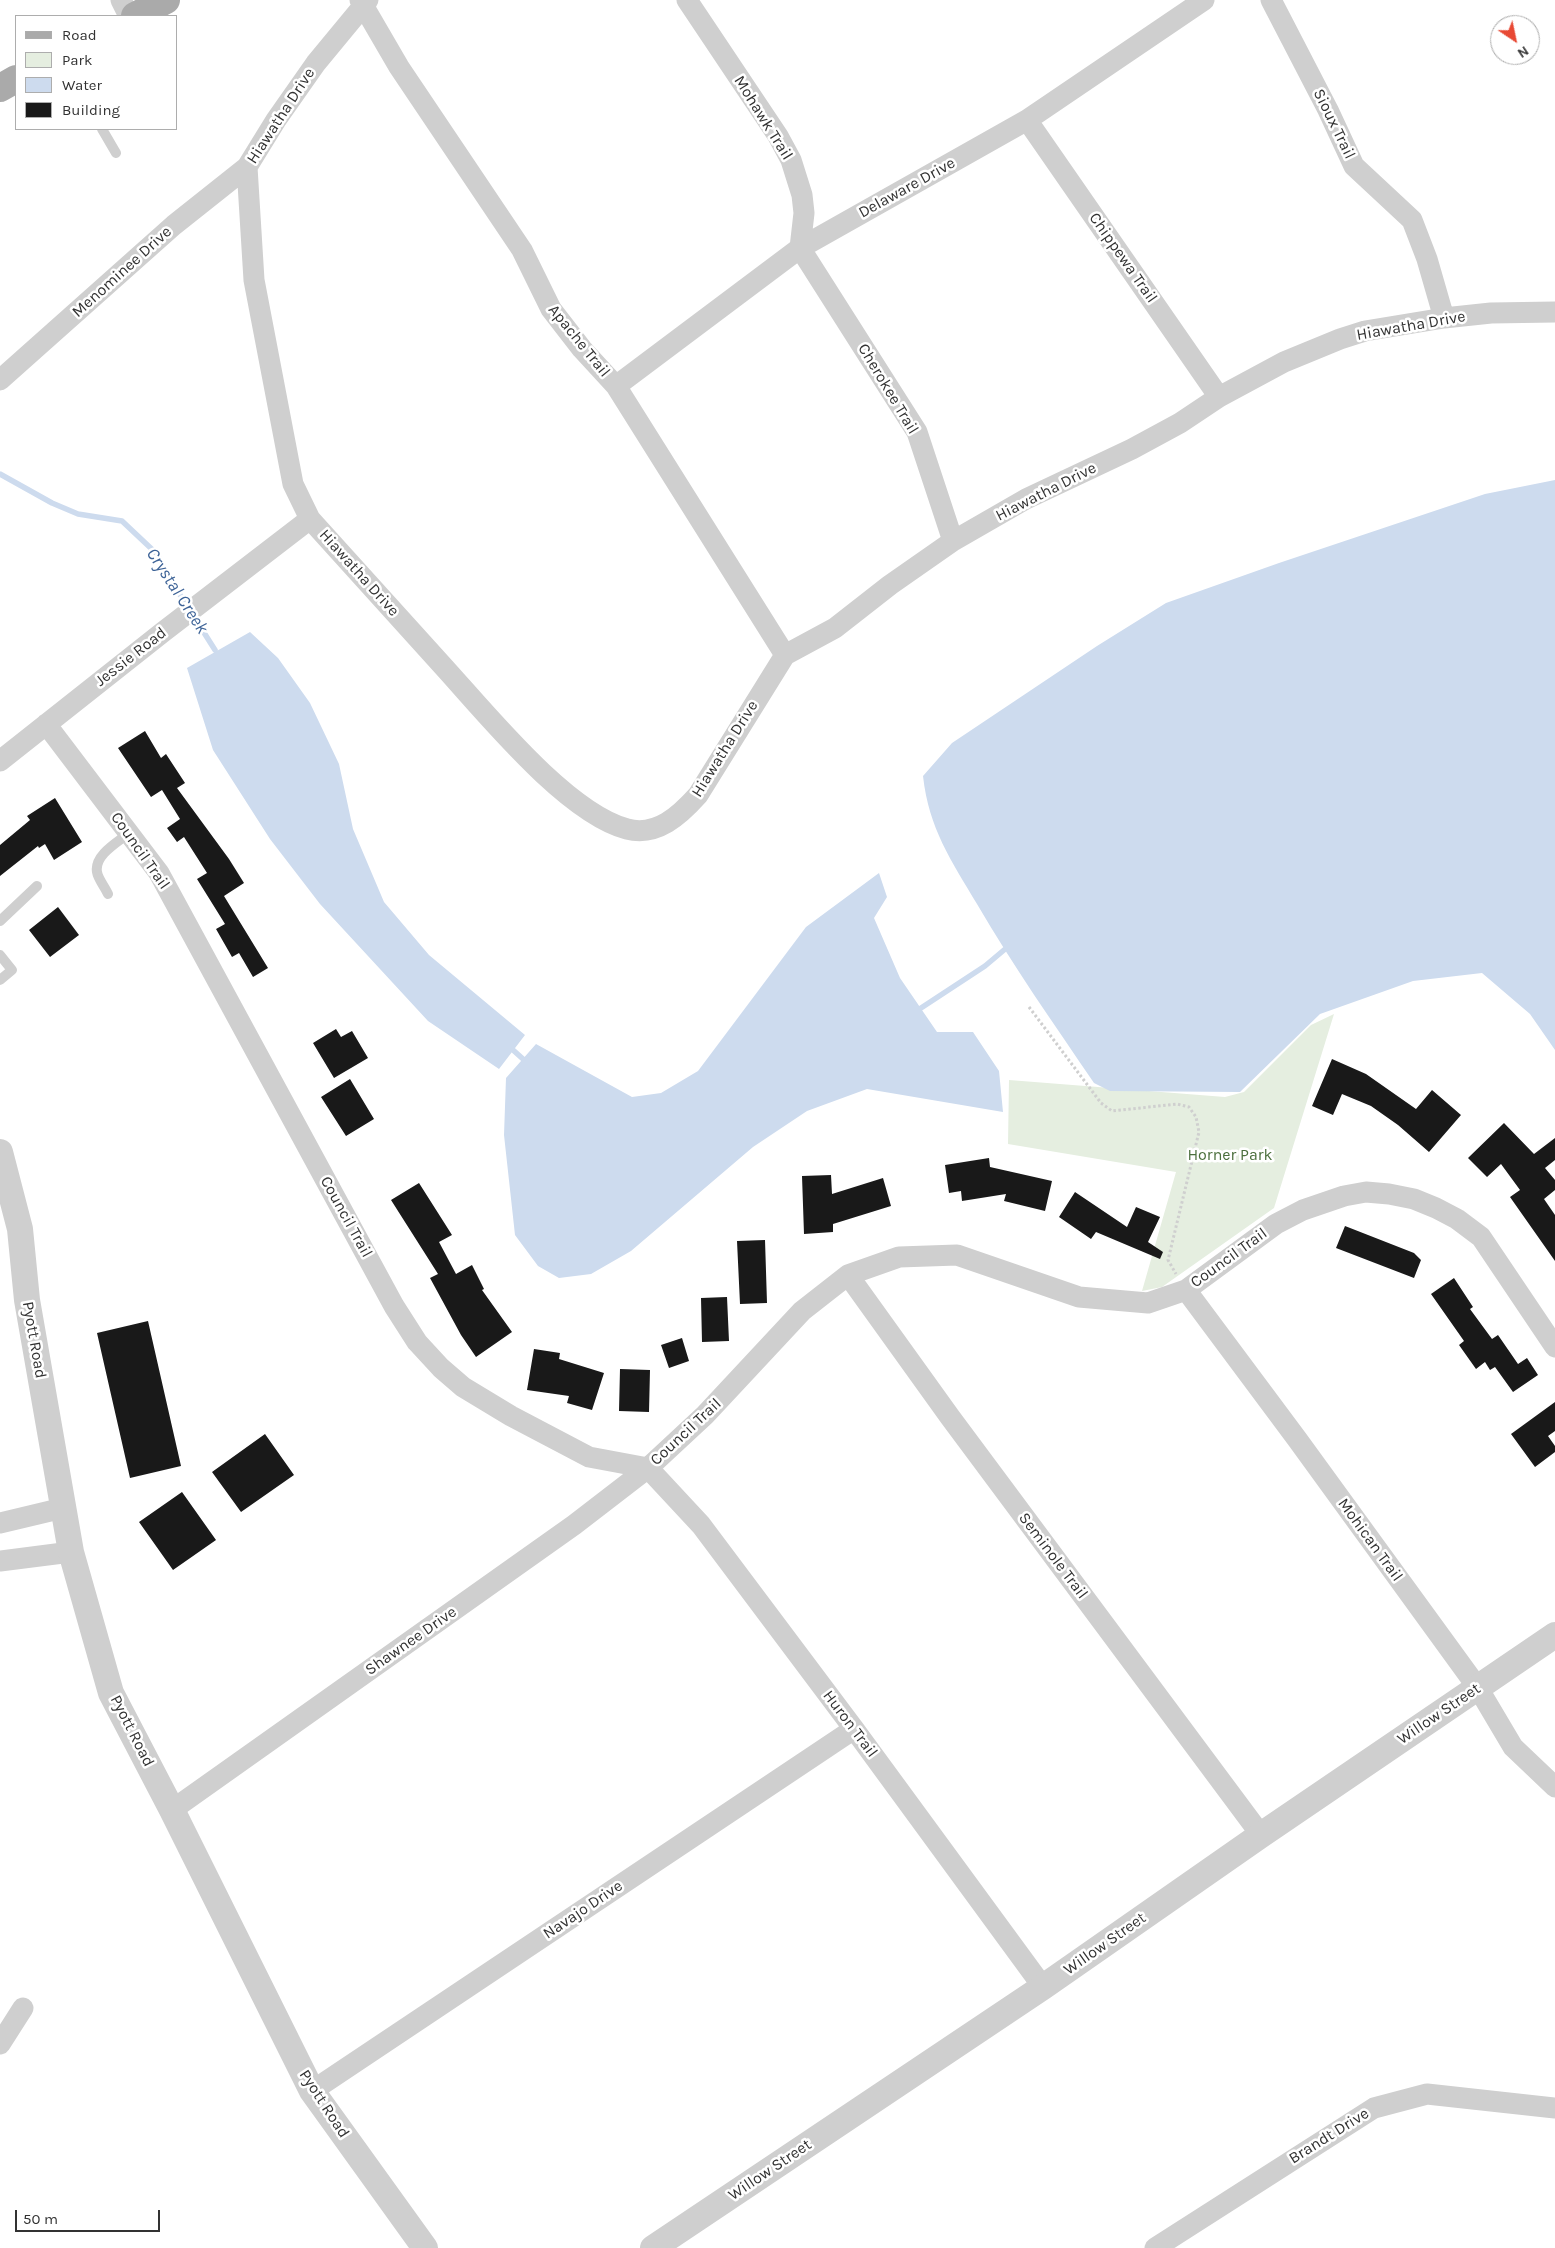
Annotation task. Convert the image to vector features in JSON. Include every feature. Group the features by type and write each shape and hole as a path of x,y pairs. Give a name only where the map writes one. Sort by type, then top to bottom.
{"main road":[{"path":"138,15 166,0"},
{"path":"0,88 15,80"}],"street":[{"path":"121,0 128,15"},
{"name":"Mohawk Trail","path":"687,0 778,136 791,160 802,195 804,213 800,248"},
{"name":"Delaware Drive","path":"616,386 800,248 1027,120 1204,0"},
{"name":"Sioux Trail","path":"1271,0 1328,110 1354,166 1412,220 1427,259 1444,318"},
{"name":"Hiawatha Drive","path":"364,2 316,63 276,120 247,167 254,280 292,484 310,519 528,759 573,799 608,822 629,830 646,829 665,824 680,815 698,795 785,654 811,643 835,628 890,585 954,541 1026,499 1132,449 1180,423 1219,397 1284,362 1340,339 1365,331 1444,318 1490,313 1555,312"},
{"name":"Apache Trail","path":"364,2 404,74 522,250 551,308 582,349 616,386 785,654"},
{"name":"Chippewa Trail","path":"1027,120 1219,397"},
{"name":"Menominee Drive","path":"0,380 174,225 247,167"},
{"name":"Cherokee Trail","path":"800,248 916,432 954,541"},
{"name":"Jessie Road","path":"0,761 310,519"},
{"name":"Council Trail","path":"46,724 159,873 394,1306 417,1342 441,1368 463,1387 511,1416 588,1457 648,1468 726,1394 802,1311 848,1275 899,1257 957,1255 1079,1297 1148,1303 1186,1290 1276,1224 1303,1210 1344,1196 1366,1192 1414,1199 1457,1219 1481,1237 1555,1348"},
{"name":"Pyott Road","path":"0,1152 20,1229 27,1300 71,1552 111,1693 172,1810 312,2091 424,2248"},
{"name":"Seminole Trail","path":"848,1275 950,1417 1260,1835"},
{"name":"Mohican Trail","path":"1186,1290 1478,1688 1513,1747 1555,1787"},
{"name":"Huron Trail","path":"648,1468 701,1525 854,1728 1043,1987"},
{"name":"Shawnee Drive","path":"172,1810 574,1525 648,1468"},
{"path":"0,1523 63,1508"},
{"path":"0,1561 71,1552"},
{"name":"Willow Street","path":"653,2248 1043,1987 1260,1835 1555,1636"},
{"name":"Navajo Drive","path":"312,2091 854,1728"},
{"path":"0,2044 23,2008"},
{"name":"Brandt Drive","path":"1154,2248 1374,2108 1426,2094 1555,2108"}],"lane":[{"path":"103,130 116,153"},
{"path":"108,894 97,872 98,862 107,850 129,833"},
{"path":"0,921 37,886"},
{"path":"0,955 12,970 0,980"}],"path":[{"path":"1029,1007 1101,1103 1112,1111 1176,1104 1189,1107 1196,1117 1199,1132 1168,1260 1186,1290"}],"green space":[{"name":"Horner Park","path":"1334,1014 1274,1208 1162,1287 1142,1291 1176,1172 1008,1144 1009,1080 1225,1097 1244,1092 1311,1025"}],"water":[{"path":"1555,480 1555,1050 1530,1014 1482,973 1413,981 1320,1014 1240,1092 1110,1091 1094,1083 1005,950 950,858 930,812 923,776 952,743 1097,646 1166,603 1485,494"},
{"path":"250,632 278,658 310,703 339,764 353,829 384,902 429,955 525,1035 499,1069 428,1021 320,904 270,839 213,750 187,668"},
{"path":"879,873 887,897 874,918 900,978 937,1032 973,1032 999,1071 1003,1112 867,1089 807,1111 753,1147 631,1251 591,1274 559,1278 538,1266 515,1235 504,1135 506,1078 536,1044 632,1097 661,1093 698,1071 806,927"}],"building":[{"path":"145,731 161,758 166,754 185,783 177,788 229,859 244,883 224,896 268,968 253,977 239,953 232,957 216,929 225,924 197,879 207,873 184,837 177,842 167,828 180,819 162,790 151,797 118,748"},
{"path":"55,798 82,842 54,860 45,844 39,848 38,846 0,876 0,845 30,820 27,816"},
{"path":"58,907 79,935 50,957 29,930"},
{"path":"336,1029 341,1037 352,1031 368,1058 334,1078 313,1043"},
{"path":"1332,1059 1366,1074 1416,1109 1432,1090 1461,1115 1429,1152 1398,1125 1371,1106 1342,1094 1333,1115 1312,1106"},
{"path":"350,1079 374,1119 346,1136 321,1097"},
{"path":"1504,1123 1534,1154 1555,1138 1555,1160 1545,1168 1555,1180 1555,1190 1544,1199 1555,1215 1555,1261 1510,1197 1520,1190 1501,1164 1487,1177 1468,1158"},
{"path":"989,1158 990,1167 1052,1181 1045,1211 1004,1201 1006,1194 962,1201 961,1191 949,1193 945,1165"},
{"path":"831,1175 832,1194 883,1178 891,1206 833,1224 833,1232 804,1234 802,1176"},
{"path":"419,1183 452,1235 439,1242 456,1274 472,1265 484,1289 482,1290 512,1332 476,1357 461,1335 430,1278 438,1274 391,1200"},
{"path":"1075,1192 1127,1227 1136,1207 1160,1217 1148,1242 1163,1252 1160,1259 1096,1232 1091,1239 1059,1217"},
{"path":"1345,1226 1414,1253 1421,1260 1414,1278 1336,1248"},
{"path":"765,1240 767,1303 740,1304 737,1241"},
{"path":"1454,1278 1473,1307 1470,1309 1492,1339 1498,1335 1518,1364 1527,1358 1538,1375 1513,1392 1495,1367 1490,1370 1485,1362 1476,1369 1459,1345 1464,1341 1431,1294"},
{"path":"727,1297 729,1341 702,1342 701,1298"},
{"path":"148,1321 181,1466 130,1478 97,1333"},
{"path":"682,1338 689,1361 669,1368 661,1345"},
{"path":"534,1349 560,1353 559,1359 604,1373 592,1410 567,1403 569,1396 527,1390"},
{"path":"620,1369 650,1370 649,1412 619,1411"},
{"path":"1555,1402 1555,1431 1548,1436 1555,1446 1555,1452 1535,1467 1511,1434"},
{"path":"265,1434 294,1475 241,1512 212,1472"},
{"path":"182,1492 216,1540 173,1570 139,1522"}],"waterway":[{"name":"Crystal Creek","path":"0,474 52,503 78,514 122,521 157,554 215,650"},
{"path":"921,1008 985,966 1004,950"},
{"path":"513,1050 523,1059"}]}
